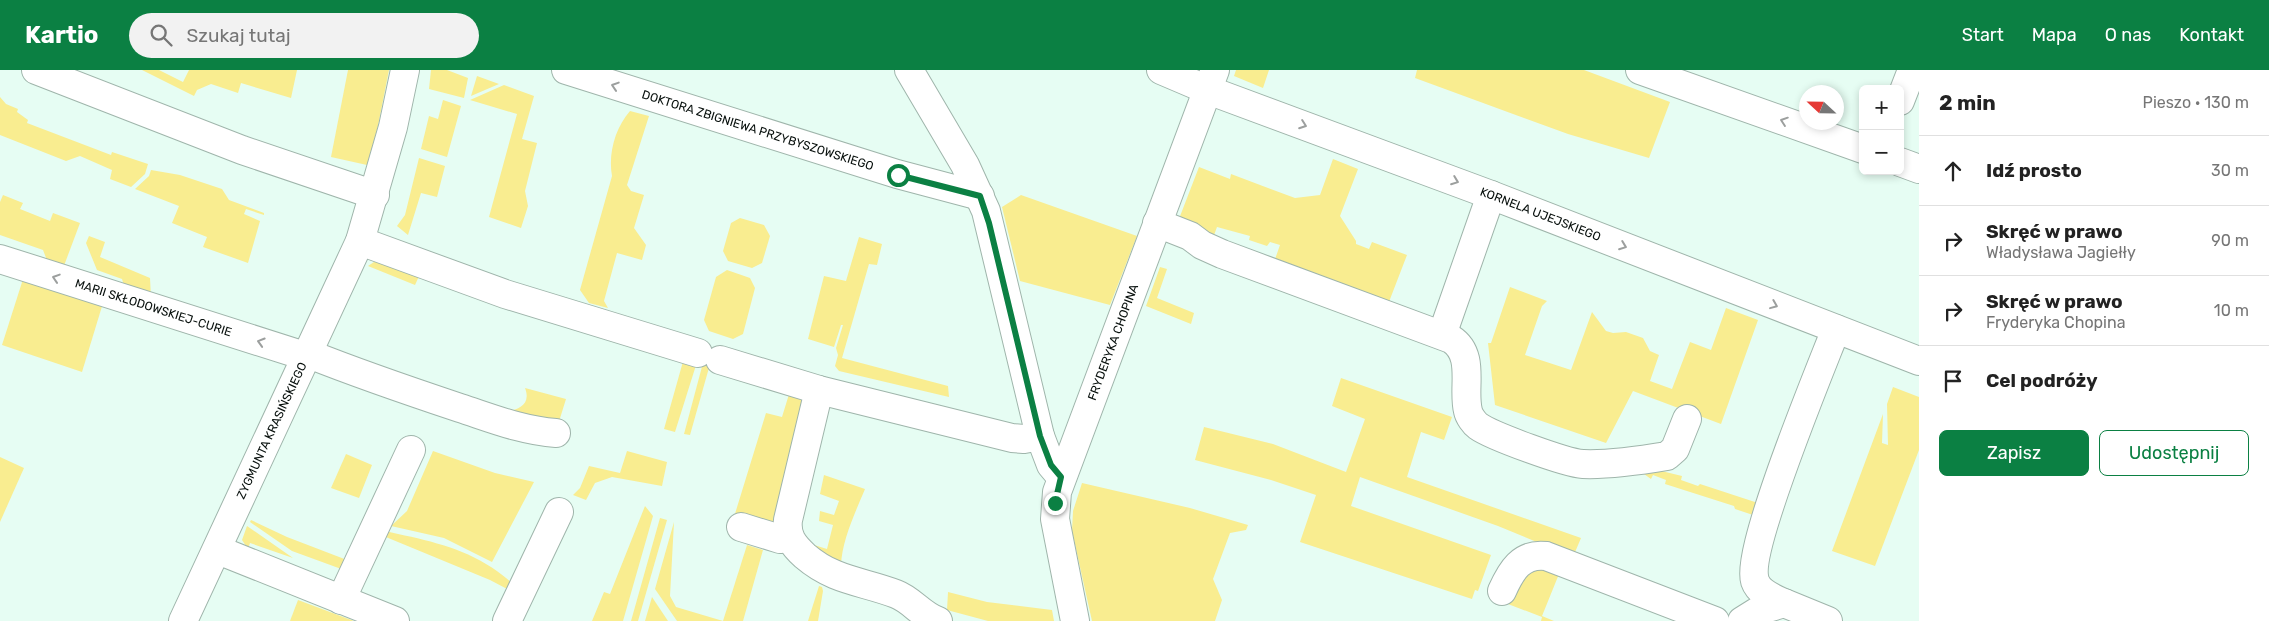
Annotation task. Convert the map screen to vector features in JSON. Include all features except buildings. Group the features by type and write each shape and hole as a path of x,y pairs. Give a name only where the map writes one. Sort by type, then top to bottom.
{"street":[{"path":"36,70 242,150 375,195"},
{"name":"ZYGMUNTA KRASIŃSKIEGO","path":"183,621 218,550 360,242 393,127 405,70"},
{"name":"DOKTORA ZBIGNIEWA PRZYBYSZOWSKIEGO","path":"566,70 888,172 980,196"},
{"path":"908,70 950,139 980,196 989,223 1040,436 1051,465 1061,477"},
{"name":"KORNELA UJEJSKIEGO","path":"1161,70 1212,80 1491,195 1919,361"},
{"path":"1640,70 1859,148"},
{"path":"1904,91 1912,70"},
{"name":"FRYDERYKA CHOPINA","path":"1075,621 1055,519 1055,503 1061,477 1212,80"},
{"path":"1904,163 1919,169"},
{"path":"1442,335 1491,195"},
{"path":"1158,223 1187,235 1207,248 1231,258 1442,335 1457,343 1466,362 1468,412 1477,425 1490,432 1567,461 1584,464 1667,456 1675,449 1687,419"},
{"path":"360,242 505,294 819,390 1012,438 1040,436"},
{"name":"MARII SKŁODOWSKIEJ-CURIE","path":"0,259 308,355 529,430 556,433"},
{"path":"1828,621 1762,591 1755,582 1754,570 1759,543 1782,472 1836,329"},
{"path":"819,390 788,520 789,537 794,546 821,569 832,575 897,594 927,616 938,621"},
{"path":"341,600 411,450"},
{"path":"507,621 559,512"},
{"path":"741,527 780,539 789,537"},
{"path":"218,550 395,621"},
{"path":"1502,591 1512,569 1518,563 1531,556 1546,556 1714,621"},
{"path":"1742,621 1758,611 1784,602"}],"shaded area":[{"path":"142,70 159,70 183,82 189,70 297,70 291,98 241,83 238,93 211,84 197,90 194,96"},
{"path":"348,70 389,70 378,126 367,165 331,157"},
{"path":"431,70 447,70 468,78 464,98 429,89"},
{"path":"1236,70 1269,70 1263,88 1234,76"},
{"path":"1417,70 1584,70 1670,102 1649,158 1568,134 1415,78"},
{"path":"477,76 499,84 471,96"},
{"path":"504,85 534,96 522,139 537,143 525,191 528,206 521,228 489,217 517,114 470,100"},
{"path":"0,97 6,104 18,109 17,112 28,120 27,123 111,155 112,152 148,164 145,174 131,187 110,179 112,170 80,156 66,161 0,135"},
{"path":"443,100 461,106 447,157 421,149 429,116 438,119"},
{"path":"630,111 649,116 627,185 631,191 644,195 634,228 646,245 642,260 617,253 604,301 608,308 589,303 580,290 612,176 611,159 614,142 620,125"},
{"path":"419,158 445,166 437,197 421,193 408,235 397,226 405,215"},
{"path":"1333,159 1358,169 1340,216 1356,244 1369,249 1372,242 1407,255 1387,307 1273,265 1280,245 1270,242 1267,246 1249,240 1250,236 1217,227 1213,238 1177,224 1199,167 1230,179 1231,174 1295,198 1320,195"},
{"path":"151,170 180,175 222,189 229,200 264,213 264,215 246,209 244,214 260,221 248,263 203,247 207,237 172,223 179,206 135,189 149,176"},
{"path":"3,195 23,203 20,209 50,221 53,213 80,223 62,271 50,268 43,250 0,235 0,202"},
{"path":"1021,195 1137,236 1110,305 1020,281 1002,207"},
{"path":"740,218 764,225 770,236 762,263 752,268 728,261 723,251 731,223"},
{"path":"89,236 105,242 100,257 150,278 151,298 125,289 122,279 97,270 86,243"},
{"path":"859,237 882,244 877,265 869,264 842,358 948,386 949,397 839,371 835,366 838,355 836,348 843,325 841,325 834,347 808,339 824,276 846,281"},
{"path":"377,260 420,274 415,285 368,266"},
{"path":"1160,267 1167,269 1157,298 1194,313 1191,324 1146,306"},
{"path":"727,270 750,278 755,288 743,334 733,339 709,331 704,320 716,277"},
{"path":"24,276 103,303 82,372 2,345"},
{"path":"1510,287 1547,301 1542,306 1525,355 1571,370 1592,312 1606,331 1613,333 1626,332 1643,338 1650,351 1659,355 1650,381 1672,389 1690,342 1711,350 1726,308 1758,320 1721,424 1633,391 1606,443 1495,405 1488,343 1491,343"},
{"path":"707,348 714,350 690,435 684,434"},
{"path":"684,358 697,362 675,432 664,429"},
{"path":"1341,378 1452,417 1444,440 1421,432 1407,477 1581,538 1573,557 1498,526 1360,477 1351,506 1491,555 1478,591 1475,590 1472,599 1300,542 1316,495 1271,480 1195,460 1204,427 1273,444 1346,472 1365,419 1332,406"},
{"path":"1893,387 1919,397 1919,450 1875,566 1832,551 1883,414 1882,443 1888,445 1887,404"},
{"path":"525,388 566,399 557,428 496,414 514,410 523,405 527,395"},
{"path":"790,391 803,396 776,529 730,530 766,413 782,417"},
{"path":"433,451 495,473 534,482 492,562 444,538 391,526 407,511"},
{"path":"627,451 667,462 662,486 612,477 595,483 586,500 573,495 580,488 589,466 620,473"},
{"path":"346,454 372,465 359,498 331,488"},
{"path":"0,457 24,468 0,522"},
{"path":"1645,467 1682,476 1681,480 1698,486 1700,484 1758,503 1759,517 1735,509 1734,506 1665,484 1666,480 1653,475 1651,479 1644,474"},
{"path":"824,475 865,489 852,519 845,542 841,564 842,574 814,545 827,549 833,525 819,521 820,511 834,515 839,501 820,494"},
{"path":"1082,483 1190,508 1248,525 1246,530 1230,533 1213,579 1222,600 1215,621 1092,621 1072,531 1073,511"},
{"path":"645,506 653,516 623,621 592,621 604,592 610,594"},
{"path":"660,518 667,520 638,621 631,621"},
{"path":"251,520 287,537 347,560 344,570 292,551 250,522"},
{"path":"674,522 670,596 676,607 723,621 677,621 655,589"},
{"path":"247,526 293,558 250,543 248,549 242,540"},
{"path":"385,531 437,543 474,557 494,569 517,587 515,593 490,580 381,535"},
{"path":"747,545 763,550 743,621 723,621"},
{"path":"1549,565 1559,574 1542,616 1554,621 1541,621 1542,617 1508,604 1516,588 1529,572"},
{"path":"819,586 822,587 823,591 818,621 808,621"},
{"path":"948,592 987,602 1052,610 1054,621 988,621 947,610"},
{"path":"652,597 668,621 645,621"},
{"path":"298,600 354,621 290,621"}],"route":[{"path":"898,175 980,196 986,211 1040,436 1051,465 1061,477 1055,503"}]}
